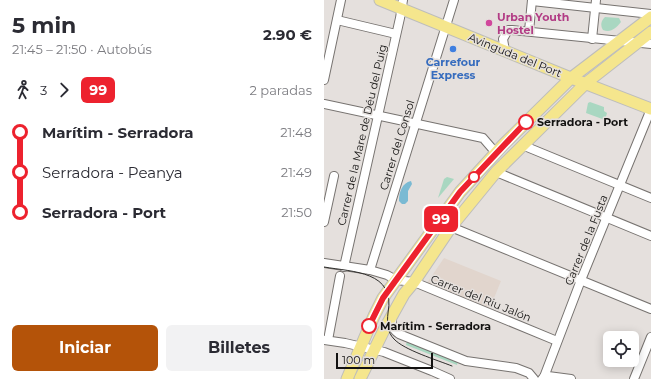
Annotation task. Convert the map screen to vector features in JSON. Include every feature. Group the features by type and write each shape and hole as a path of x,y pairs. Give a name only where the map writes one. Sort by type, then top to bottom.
{"main road":[{"name":"Avinguda del Port","path":"380,0 402,4 446,26 505,51 651,109"},
{"path":"347,379 383,298 460,192 496,153 571,78 651,15"},
{"path":"360,379 374,349 404,294 414,282 451,227 496,172 586,83 651,32"}],"street":[{"path":"324,80 341,0"},
{"name":"Carrer del Consol","path":"370,270 454,0"},
{"path":"528,31 532,1 596,4 651,15"},
{"name":"Carrer de la Mare de Déu del Puig","path":"344,267 402,4"},
{"path":"592,38 596,4"},
{"path":"337,20 396,34"},
{"path":"505,51 503,39 508,30 651,44"},
{"path":"324,104 482,138 496,153"},
{"name":"Carrer de la Fusta","path":"543,378 581,280 651,109"},
{"path":"522,146 651,198"},
{"path":"496,172 651,236"},
{"path":"324,222 334,176"},
{"path":"451,227 651,309"},
{"name":"Carrer del Riu Jalón","path":"324,263 370,270 387,275 396,280 414,282 557,341"},
{"path":"340,276 326,340 374,349 445,378"},
{"path":"392,315 391,325 393,330 399,334 466,361 516,368 529,373 534,379"},
{"path":"634,379 651,337"},
{"path":"543,378 548,376 571,379"}],"shaded area":[{"path":"444,258 501,281 490,308 427,283"}],"green space":[{"path":"605,17 619,18 621,22 615,28 606,31 603,30 601,26 601,23"},
{"path":"590,102 604,107 604,111 607,113 605,120 586,113 588,103"},
{"path":"447,177 454,179 438,198 444,179"},
{"path":"407,341 458,361 457,365 406,345"}],"water":[{"path":"411,181 412,184 408,191 408,201 405,204 402,204 399,201 400,191 405,184"}],"tram line":[{"path":"324,267 359,273 370,276 379,281 385,289 389,299 388,327 394,339 413,351 452,366"}],"bus line":[{"name":"99","path":"369,326 383,298 460,192 526,122"}],"place":[{"name":"Urban Youth Hostel","path":"489,23"},
{"name":"Carrefour Express","path":"453,49"},
{"name":"Serradora - Port","path":"526,122"},
{"name":"Marítim - Serradora","path":"369,326"}]}
